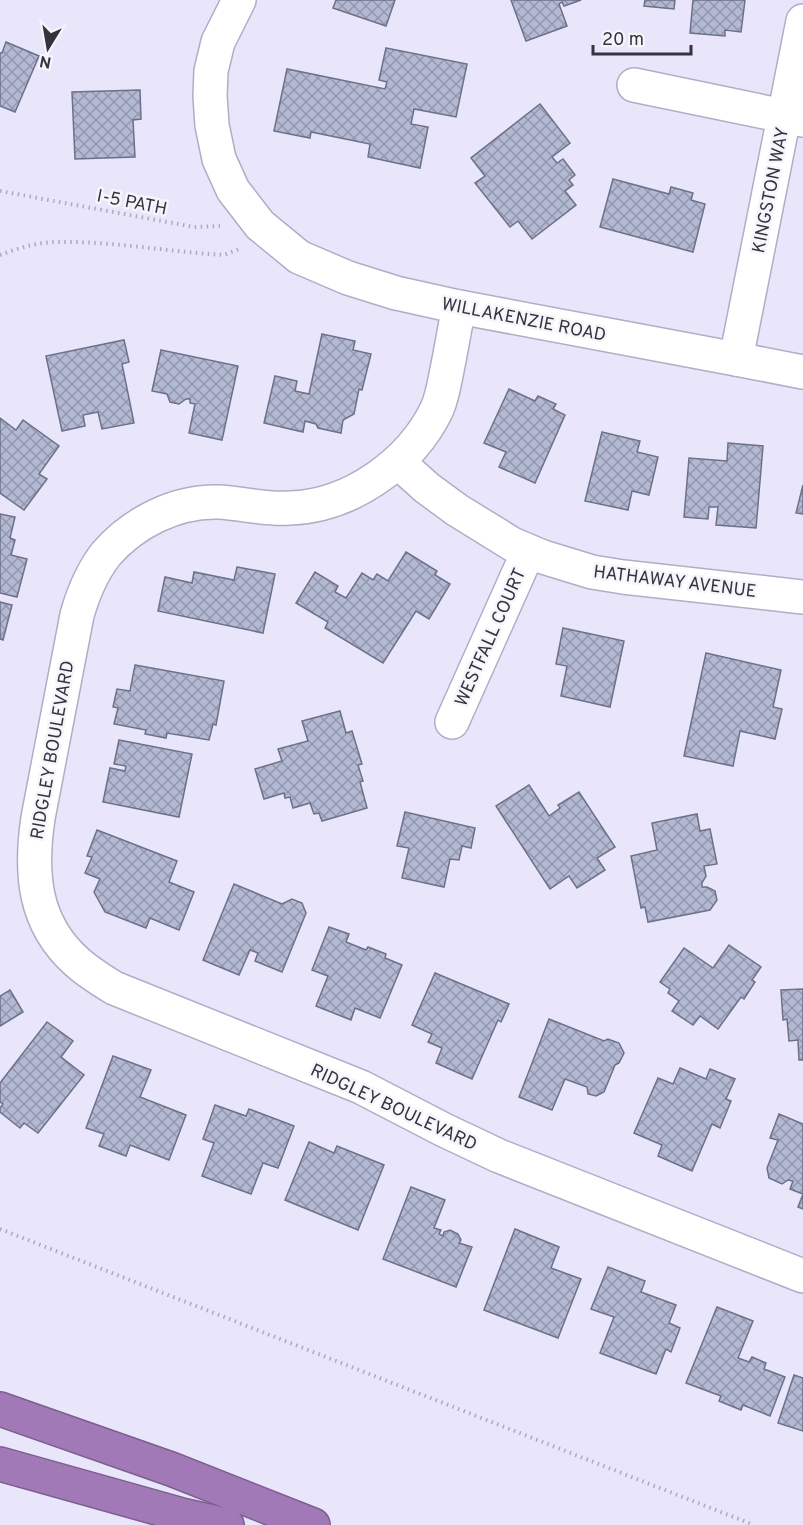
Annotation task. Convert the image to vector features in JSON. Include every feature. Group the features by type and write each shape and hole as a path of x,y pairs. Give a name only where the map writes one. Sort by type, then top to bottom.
{"highway":[{"path":"0,1409 171,1469 313,1525"},
{"path":"0,1464 182,1515 227,1525"}],"street":[{"name":"WILLAKENZIE ROAD","path":"239,0 218,42 211,71 212,125 219,159 233,190 268,232 299,256 348,278 396,293 803,372"},
{"name":"KINGSTON WAY","path":"736,359 794,119 803,21"},
{"path":"634,85 794,119"},
{"name":"RIDGLEY BOULEVARD","path":"459,307 438,407 421,435 398,462 378,478 357,490 315,505 269,508 218,502 194,504 170,510 134,530 120,540 105,556 83,595 77,615 36,828 34,880 39,904 48,925 75,961 114,988 361,1087 499,1156 803,1276"},
{"name":"HATHAWAY AVENUE","path":"398,462 442,501 528,552 592,572 803,597"},
{"name":"WESTFALL COURT","path":"452,722 528,552"}],"path":[{"name":"I-5 PATH","path":"0,191 194,227 268,232"},
{"path":"0,255 26,246 57,242 224,255 268,232"},
{"path":"0,1229 754,1525"}],"building":[{"path":"336,0 395,0 386,26 333,8"},
{"path":"511,0 581,0 564,6 562,2 559,4 567,26 526,41"},
{"path":"645,0 675,0 674,9 644,6"},
{"path":"693,0 745,0 741,32 725,30 725,36 690,33"},
{"path":"6,42 39,56 15,112 0,106 0,53"},
{"path":"386,48 467,64 456,117 414,109 411,124 428,127 420,168 368,157 370,144 311,132 310,138 274,131 287,69 385,89 387,82 379,80"},
{"path":"140,90 141,119 133,120 135,157 75,159 72,92"},
{"path":"540,104 570,143 552,157 557,163 563,159 575,175 569,180 573,185 565,191 576,205 532,239 518,221 510,227 475,183 485,176 471,158"},
{"path":"613,179 669,194 671,187 693,193 691,200 705,204 693,252 600,227"},
{"path":"322,334 355,341 353,350 371,354 362,390 359,389 354,414 343,420 341,433 318,428 316,424 305,421 303,432 264,423 275,376 297,381 295,391 309,394"},
{"path":"124,340 129,362 122,364 134,423 102,429 98,412 83,415 85,426 62,431 46,356"},
{"path":"161,350 238,366 222,440 189,433 195,404 190,403 190,399 179,404 170,402 167,394 152,391"},
{"path":"509,389 535,401 538,396 556,404 553,409 565,415 535,483 499,467 506,452 484,443"},
{"path":"0,418 16,430 23,420 59,446 39,474 47,479 24,510 0,493"},
{"path":"602,432 640,441 637,452 658,457 649,495 632,491 628,510 585,501"},
{"path":"728,443 763,446 756,528 716,525 718,507 709,507 708,519 684,517 689,458 727,461"},
{"path":"803,485 803,514 796,513"},
{"path":"0,514 15,517 10,538 15,540 11,555 27,559 17,597 0,593"},
{"path":"406,552 437,571 435,575 450,584 429,619 416,611 383,663 325,628 328,622 296,603 315,572 338,586 335,592 346,598 362,573 373,580 377,574 388,581"},
{"path":"237,567 275,574 263,633 158,611 165,577 192,583 194,572 234,580"},
{"path":"0,602 12,605 3,640 0,639"},
{"path":"563,628 624,641 610,707 561,696 567,666 556,664"},
{"path":"706,653 781,670 773,707 782,709 775,739 740,731 733,766 684,756"},
{"path":"135,665 224,681 216,725 213,724 209,740 167,733 166,738 145,734 146,730 114,724 118,708 113,707 117,689 130,691"},
{"path":"340,711 346,733 352,731 362,764 358,765 367,808 322,821 319,813 314,814 310,803 293,808 290,797 285,798 284,793 264,799 255,769 282,761 278,749 308,741 302,721"},
{"path":"119,740 192,754 179,817 103,802 110,768 125,771 126,766 114,764"},
{"path":"529,785 549,816 560,808 558,805 579,792 615,847 597,858 605,870 577,888 569,876 550,889 496,806"},
{"path":"405,812 475,828 471,848 462,846 459,860 450,859 444,887 402,878 409,848 397,846"},
{"path":"697,814 700,831 710,829 717,864 704,866 706,876 702,887 715,891 717,900 710,910 648,922 645,907 641,908 631,856 657,850 652,823"},
{"path":"97,830 177,861 169,882 194,892 179,930 150,918 146,928 105,912 94,892 100,879 85,873 92,857 87,856"},
{"path":"234,884 282,904 292,899 302,903 306,913 282,972 255,961 258,953 250,950 239,975 203,960"},
{"path":"329,927 349,934 346,942 366,950 368,947 386,954 385,958 402,965 380,1018 355,1008 351,1020 316,1006 328,976 312,970"},
{"path":"729,945 761,967 752,980 755,982 744,999 741,997 718,1029 700,1016 693,1025 672,1011 679,1001 668,993 670,989 660,982 684,948 713,968"},
{"path":"435,973 509,1004 501,1022 498,1020 472,1079 436,1063 442,1048 428,1042 432,1034 412,1025"},
{"path":"803,989 803,1060 799,1060 798,1040 789,1041 787,1019 783,1020 781,990"},
{"path":"10,990 23,1012 0,1026 0,996"},
{"path":"549,1019 604,1041 608,1039 619,1043 624,1053 619,1063 615,1065 604,1092 596,1096 588,1094 587,1087 565,1079 552,1110 519,1097"},
{"path":"47,1022 73,1041 61,1057 84,1075 38,1133 24,1123 20,1128 0,1112 3,1104 0,1102 0,1083"},
{"path":"113,1056 151,1070 140,1097 186,1115 169,1160 130,1145 126,1156 99,1146 104,1134 86,1128"},
{"path":"680,1068 706,1079 710,1069 735,1079 726,1099 731,1101 720,1128 712,1124 692,1171 658,1156 662,1145 634,1133 658,1078 673,1084"},
{"path":"215,1105 246,1116 249,1109 294,1126 278,1168 263,1163 251,1194 202,1176 214,1143 203,1139"},
{"path":"779,1114 803,1124 803,1194 790,1189 793,1181 788,1180 782,1184 769,1178 767,1168 778,1140 770,1138"},
{"path":"309,1142 334,1153 337,1146 384,1165 358,1230 285,1200"},
{"path":"411,1187 445,1200 434,1228 441,1230 439,1234 443,1236 444,1232 450,1230 458,1234 461,1240 459,1243 472,1247 456,1287 383,1259"},
{"path":"803,1194 803,1209 798,1207"},
{"path":"515,1229 559,1247 551,1268 581,1279 558,1338 484,1310"},
{"path":"608,1267 645,1281 641,1292 676,1305 669,1323 680,1328 671,1352 666,1349 656,1374 600,1353 614,1317 591,1309"},
{"path":"717,1307 753,1321 738,1358 749,1362 752,1357 766,1363 764,1369 785,1377 770,1416 743,1405 741,1410 719,1401 721,1396 686,1383"},
{"path":"794,1375 803,1378 803,1431 778,1423"}]}
